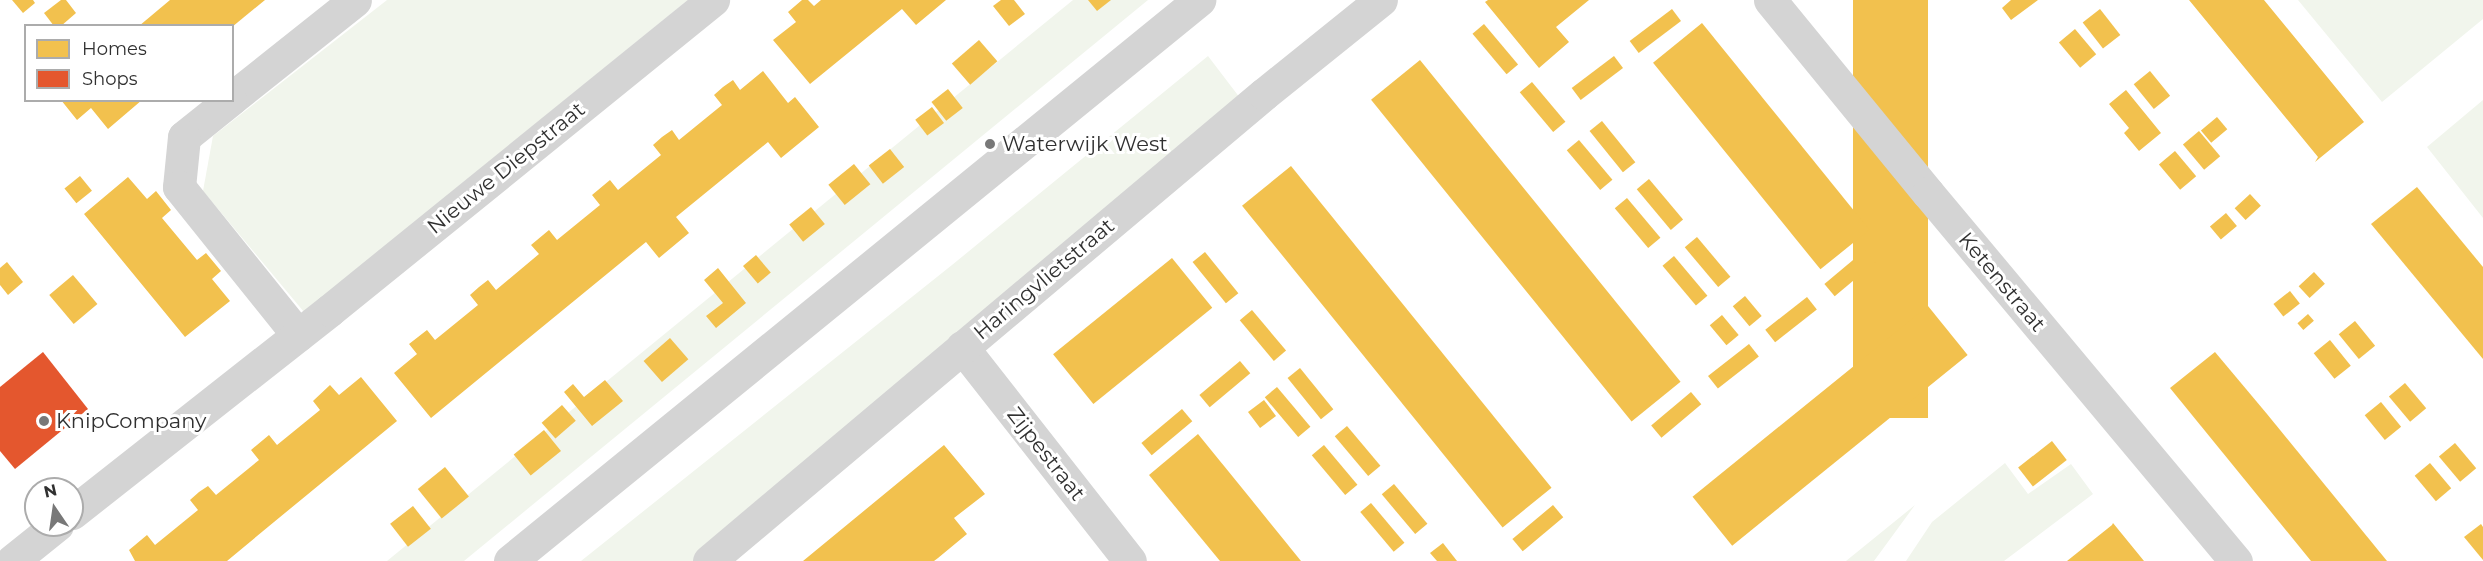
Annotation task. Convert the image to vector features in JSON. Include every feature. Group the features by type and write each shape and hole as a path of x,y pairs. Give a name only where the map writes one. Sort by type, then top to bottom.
{"street":[{"path":"234,97 355,0"},
{"name":"Nieuwe Diepstraat","path":"84,504 298,335 713,0"},
{"path":"510,561 1199,0"},
{"name":"Haringvlietstraat","path":"709,561 1263,94 1382,0"},
{"name":"Ketenstraat","path":"1770,0 1935,202 2236,561"},
{"path":"227,102 184,137 179,187 298,335"},
{"name":"Zijpestraat","path":"962,347 1130,561"},
{"path":"12,561 42,537"}],"shaded area":[{"path":"387,0 688,0 304,312 203,191 213,136"},
{"path":"1073,0 1148,0 464,561 387,561"},
{"path":"2298,0 2483,0 2483,19 2382,102"},
{"path":"1208,56 1253,115 706,561 581,561 952,265"},
{"path":"2483,100 2483,218 2427,147"},
{"path":"2005,463 2028,494 2071,464 2093,494 2004,561 1906,561 1932,522"},
{"path":"1915,505 1874,561 1846,561"}],"building: Homes":[{"path":"12,0 33,0 35,3 23,13"},
{"path":"61,0 66,0 76,13 63,24 52,24 44,13"},
{"path":"170,0 265,0 234,25 141,24"},
{"path":"802,0 808,0 814,6 821,0 946,0 916,25 902,9 810,84 773,40 796,22 788,12"},
{"path":"1001,0 1014,0 1025,14 1009,26 993,6"},
{"path":"1088,0 1111,0 1097,11"},
{"path":"1488,0 1589,0 1556,27 1569,42 1539,68 1485,2"},
{"path":"1853,0 1928,0 1928,418 1853,418"},
{"path":"2011,0 2038,0 2011,20 2002,8"},
{"path":"2189,0 2264,0 2364,122 2315,162 2318,157"},
{"path":"1672,9 1681,21 1639,53 1630,41"},
{"path":"2100,9 2120,35 2103,49 2083,23"},
{"path":"1702,23 1869,230 1820,269 1653,63"},
{"path":"1484,24 1518,65 1507,74 1473,34"},
{"path":"2075,29 2096,54 2080,68 2059,42"},
{"path":"979,40 997,61 970,85 952,64"},
{"path":"1614,56 1623,68 1581,100 1572,88"},
{"path":"1420,60 1681,382 1632,421 1371,100"},
{"path":"763,71 788,103 795,97 819,127 781,158 768,142 676,217 689,233 659,258 646,242 431,418 394,373 417,354 409,344 427,330 435,340 478,305 470,295 479,287 488,280 496,290 539,254 531,245 549,230 557,240 600,205 592,195 610,180 618,190 661,155 653,145 662,137 672,130 679,140 722,105 714,95 723,87 733,80 740,90"},
{"path":"2150,71 2170,96 2154,109 2134,84"},
{"path":"1532,82 1565,122 1553,132 1520,92"},
{"path":"948,89 963,108 946,121 931,102"},
{"path":"2126,90 2161,133 2139,151 2124,133 2129,128 2109,104"},
{"path":"63,102 140,102 108,129 91,108 77,120"},
{"path":"932,107 944,123 927,136 915,120"},
{"path":"2217,117 2227,129 2211,143 2201,130"},
{"path":"1602,121 1635,162 1623,172 1590,131"},
{"path":"2199,131 2220,156 2204,170 2183,144"},
{"path":"1579,140 1612,180 1600,190 1567,150"},
{"path":"890,149 904,167 883,184 869,166"},
{"path":"2175,151 2196,176 2180,190 2159,164"},
{"path":"854,164 870,184 845,205 828,185"},
{"path":"1291,166 1552,488 1503,527 1242,206"},
{"path":"80,176 92,191 76,203 64,189"},
{"path":"128,177 147,199 156,191 171,210 162,218 197,260 206,253 221,271 212,279 230,301 185,337 84,214"},
{"path":"1649,179 1683,220 1671,230 1637,189"},
{"path":"2417,187 2483,267 2483,359 2371,224"},
{"path":"2250,194 2261,206 2246,220 2235,208"},
{"path":"1627,198 1660,238 1648,248 1615,208"},
{"path":"811,207 825,224 803,242 789,225"},
{"path":"2226,213 2237,226 2221,240 2210,226"},
{"path":"1697,237 1730,277 1718,287 1685,247"},
{"path":"1865,250 1875,262 1835,296 1824,284"},
{"path":"1205,252 1238,293 1226,303 1193,262"},
{"path":"756,255 771,273 758,284 743,266"},
{"path":"1674,256 1707,296 1696,305 1663,266"},
{"path":"1172,258 1212,308 1093,404 1053,354"},
{"path":"7,262 23,282 8,295 0,285 0,268"},
{"path":"718,268 746,303 716,328 706,316 723,303 704,280"},
{"path":"2314,272 2325,284 2310,298 2299,286"},
{"path":"73,275 97,304 74,324 49,295"},
{"path":"2290,291 2300,304 2283,317 2273,304"},
{"path":"1745,296 1762,316 1749,326 1733,306"},
{"path":"1807,297 1817,310 1775,342 1765,330"},
{"path":"1928,306 1968,355 1732,546 1693,497"},
{"path":"1252,310 1286,351 1274,361 1240,320"},
{"path":"2308,314 2314,321 2303,330 2297,323"},
{"path":"1722,315 1739,335 1726,345 1710,325"},
{"path":"2355,321 2375,346 2359,359 2339,334"},
{"path":"670,338 688,359 662,382 644,361"},
{"path":"2330,340 2351,366 2334,379 2314,353"},
{"path":"1749,344 1759,357 1718,389 1708,376"},
{"path":"2215,352 2387,561 2311,561 2170,388"},
{"path":"1240,361 1250,373 1210,407 1199,395"},
{"path":"1300,368 1333,409 1321,419 1288,378"},
{"path":"361,377 397,421 227,561 135,561 129,550 147,535 155,545 198,510 190,500 199,492 208,486 216,495 259,460 251,450 269,435 277,445 320,410 313,401 330,385 339,395"},
{"path":"605,380 623,401 592,426 564,392 573,384 584,397"},
{"path":"2405,383 2426,408 2410,422 2389,396"},
{"path":"1277,387 1310,427 1298,437 1265,397"},
{"path":"1691,392 1701,404 1661,438 1651,425"},
{"path":"1264,400 1276,416 1260,428 1248,412"},
{"path":"2381,402 2401,427 2385,440 2365,415"},
{"path":"562,405 576,421 555,439 542,423"},
{"path":"1182,409 1192,421 1152,455 1141,443"},
{"path":"1347,426 1380,466 1368,476 1335,436"},
{"path":"544,430 561,451 531,476 514,455"},
{"path":"1198,434 1301,561 1220,561 1149,475"},
{"path":"2052,441 2067,460 2033,486 2018,467"},
{"path":"2455,443 2476,468 2460,482 2439,456"},
{"path":"944,445 985,494 954,518 967,534 938,558 934,561 803,561"},
{"path":"1324,445 1357,485 1345,495 1312,455"},
{"path":"2430,463 2451,488 2436,501 2415,476"},
{"path":"445,467 469,497 442,519 418,489"},
{"path":"1394,484 1427,524 1415,534 1382,494"},
{"path":"1371,503 1404,543 1394,552 1360,512"},
{"path":"1553,505 1563,517 1523,551 1512,539"},
{"path":"413,506 431,529 408,547 390,524"},
{"path":"2113,523 2144,561 2067,561 2112,525"},
{"path":"2481,524 2483,527 2483,560 2464,537"},
{"path":"1443,543 1457,561 1437,561 1430,553"}],"building: Shops":[{"path":"43,352 88,409 15,469 0,451 0,387"}],"place":[{"name":"Waterwijk West","path":"990,144"},
{"name":"KnipCompany","path":"44,421"}]}
